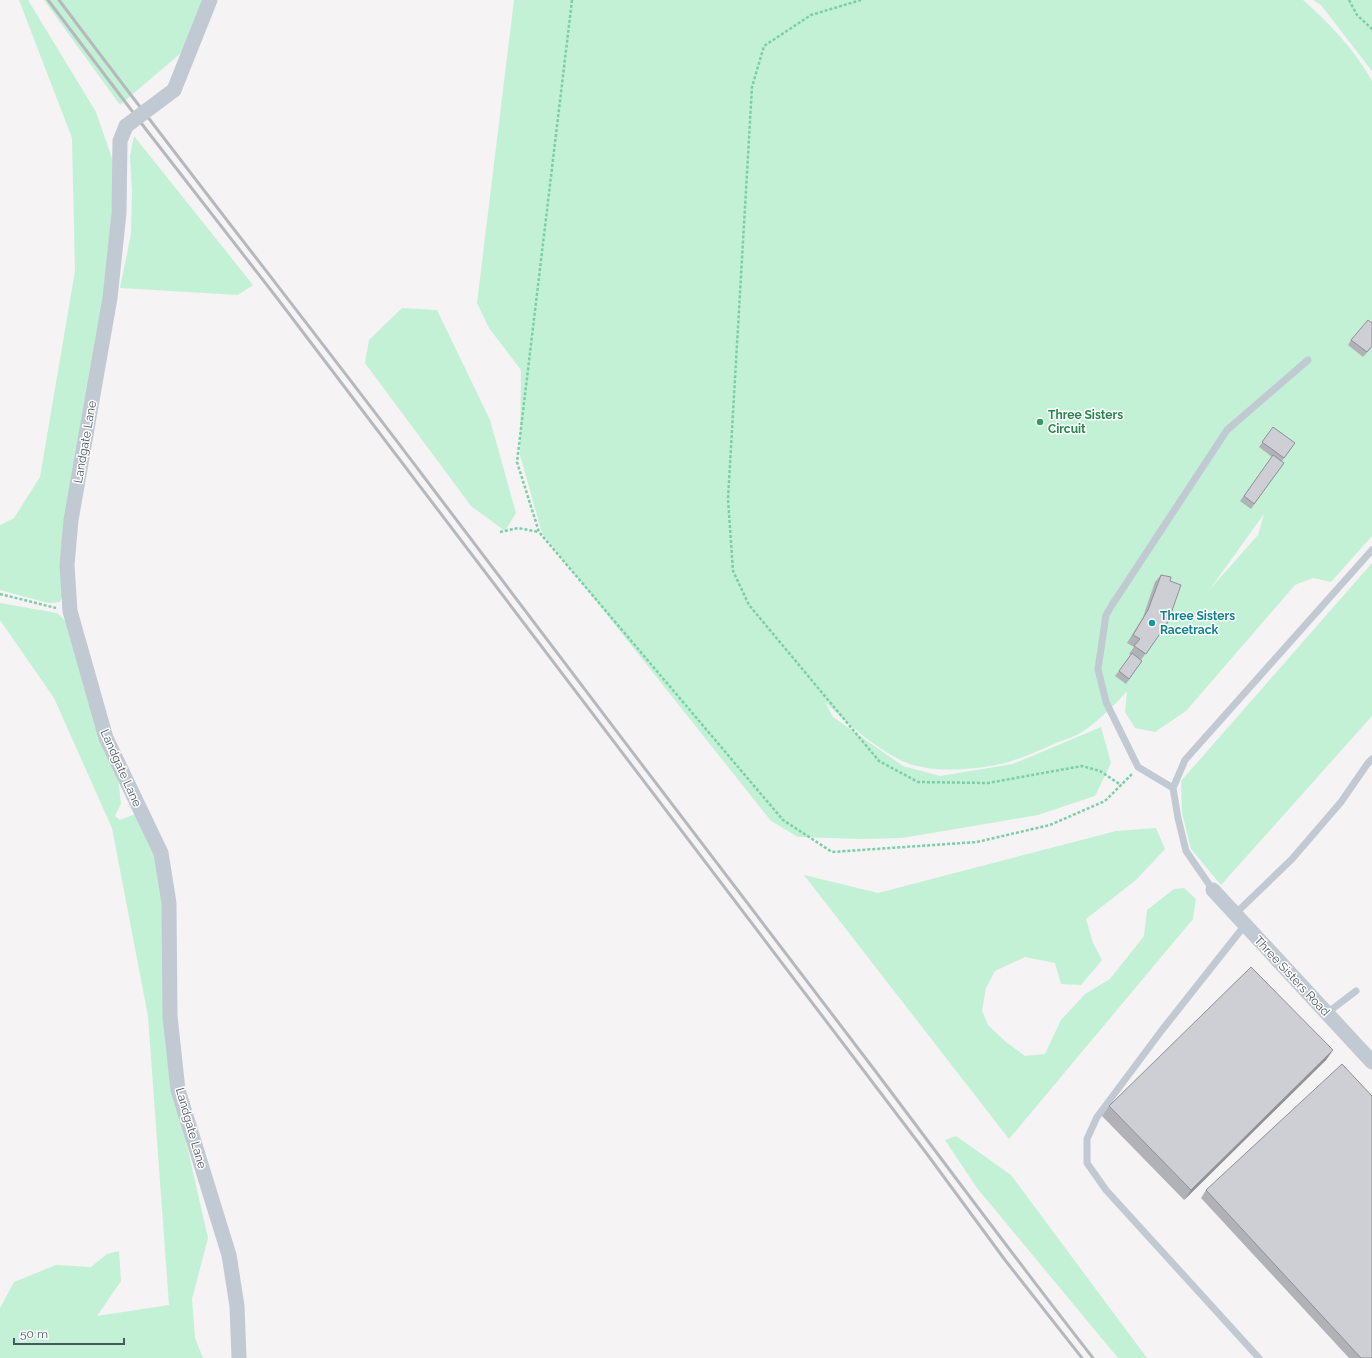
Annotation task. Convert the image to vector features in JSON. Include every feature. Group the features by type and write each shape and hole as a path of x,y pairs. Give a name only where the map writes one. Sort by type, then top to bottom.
{"street":[{"name":"Landgate Lane","path":"210,0 174,90 126,126 120,141 119,213 110,298 71,520 66,565 70,611 106,738 161,853 169,903 170,1016 178,1090 229,1255 237,1306 239,1358"},
{"name":"Three Sisters Road","path":"1213,890 1372,1062"}],"lane":[{"path":"1173,788 1138,767 1106,702 1098,669 1106,615 1227,430 1308,360"},
{"path":"1213,890 1186,851 1178,818 1173,788 1185,760 1372,550"},
{"path":"1235,914 1292,859 1341,802 1372,759"},
{"path":"1245,926 1162,1030 1097,1117 1087,1139 1087,1163 1106,1190 1259,1358"},
{"path":"1327,1013 1356,991"}],"path":[{"path":"572,0 517,462 539,532 783,820 832,852 977,842 1050,825 1105,801 1138,767"},
{"path":"861,0 811,15 764,46 752,87 728,499 733,571 749,605 879,761 918,782 988,783 1082,766 1100,771 1121,785"},
{"path":"1349,0 1357,15 1372,29"},
{"path":"500,532 518,528 539,532"},
{"path":"0,594 70,611"}],"green space":[{"path":"19,0 28,0 96,112 115,167 106,287 63,593 60,602 48,603 0,590 0,525 14,518 40,477 75,271 72,138"},
{"path":"44,0 203,0 181,53 120,105"},
{"name":"Three Sisters Circuit","path":"514,0 1303,0 1350,48 1372,81 1372,536 1331,582 1313,578 1295,585 1186,711 1155,732 1135,728 1125,712 1127,691 1106,713 1082,732 1028,755 1007,762 978,768 953,770 929,768 907,763 896,758 853,728 825,702 833,717 903,766 940,776 1013,764 1101,727 1111,763 1095,796 1038,815 902,838 862,839 798,837 771,821 542,533 520,455 521,370 489,328 477,303","holes":["1264,514 1258,535 1210,589"]},
{"path":"1313,0 1372,0 1372,71 1321,5"},
{"path":"134,136 253,285 238,295 120,288 131,234 132,191 130,156"},
{"path":"402,308 437,310 490,420 516,513 505,531 471,506 365,363 369,340"},
{"path":"1372,563 1372,716 1221,885 1191,849 1182,813 1181,781"},
{"path":"0,603 57,613 67,622 118,777 121,804 115,816 120,820 138,813 158,851 180,1115 208,1238 192,1299 195,1338 203,1358 0,1358 0,1308 14,1282 56,1265 91,1267 107,1254 119,1251 121,1281 97,1316 169,1305 148,1016 112,828 54,698 0,620"},
{"path":"1156,828 1165,849 1136,880 1086,919 1093,943 1102,960 1081,985 1061,984 1055,963 1025,957 995,971 986,988 982,1011 988,1025 1006,1042 1025,1056 1045,1054 1061,1020 1085,994 1110,979 1144,936 1147,910 1174,889 1184,888 1196,899 1193,919 1009,1139 804,875 878,893 1116,831"},
{"path":"956,1136 1011,1175 1147,1358 1118,1358 977,1188 945,1140"}],"building":[{"path":"1368,320 1372,323 1372,346 1367,352 1351,340"},
{"path":"1273,427 1295,443 1284,458 1262,442"},
{"path":"1273,455 1284,463 1254,504 1244,496"},
{"name":"Three Sisters Racetrack","path":"1161,575 1171,577 1170,581 1181,585 1168,622 1146,654 1134,646 1140,639 1133,635 1148,610"},
{"path":"1132,653 1142,661 1129,679 1119,671"},
{"path":"1251,967 1333,1050 1191,1190 1109,1106"},
{"path":"1342,1064 1372,1096 1372,1358 1361,1358 1206,1190"}],"railway":[{"path":"48,0 277,298 927,1154 1005,1260 1082,1358"},
{"path":"59,0 1093,1358"}],"place":[{"name":"Three Sisters Circuit","path":"1040,422"},
{"name":"Three Sisters Racetrack","path":"1152,623"}]}
